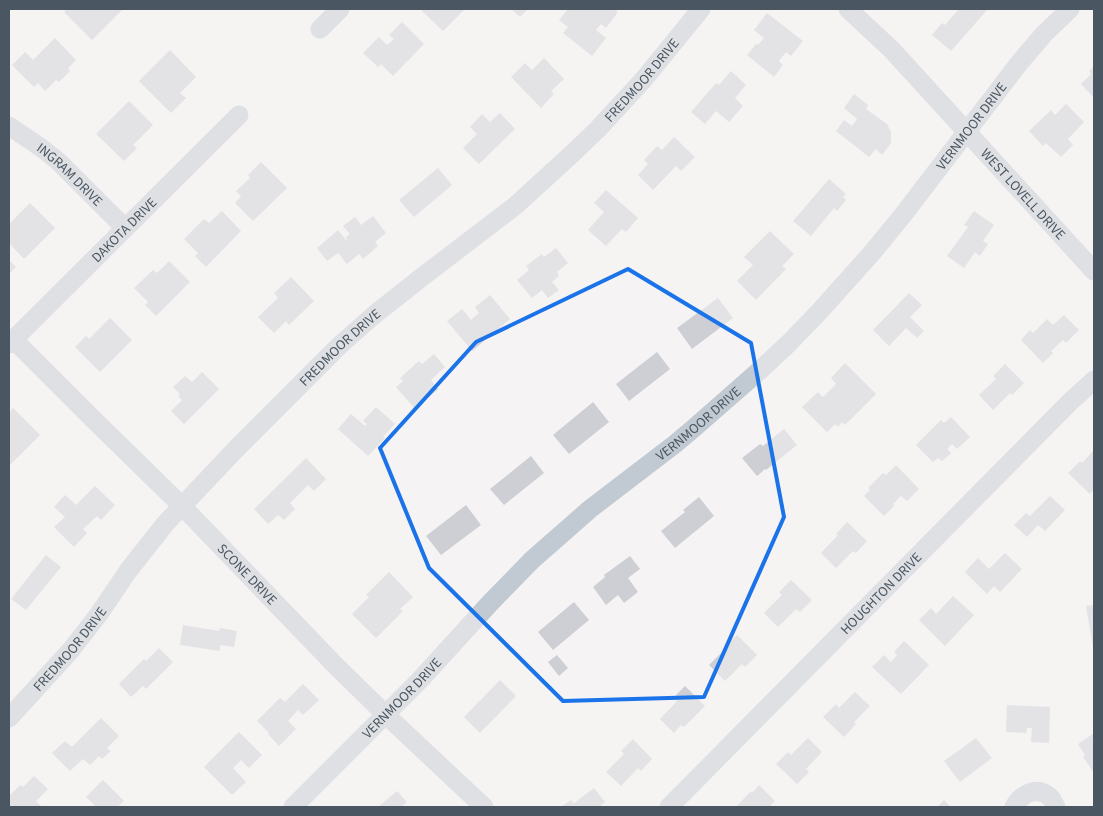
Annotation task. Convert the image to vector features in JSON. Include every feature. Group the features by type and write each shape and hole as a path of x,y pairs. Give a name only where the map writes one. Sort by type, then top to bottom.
{"street":[{"path":"320,28 340,9"},
{"name":"FREDMOOR DRIVE","path":"9,718 71,650 147,546 182,506 278,406 347,339 402,292 515,206 573,153 604,123 644,79 701,9"},
{"name":"WEST LOVELL DRIVE","path":"848,9 891,49 1094,271"},
{"name":"VERNMOOR DRIVE","path":"293,807 386,715 532,560 590,509 675,444 788,344 872,254 1020,62 1044,34 1070,9"},
{"name":"DAKOTA DRIVE","path":"11,342 239,115"},
{"name":"INGRAM DRIVE","path":"9,126 59,162 125,228"},
{"name":"SCONE DRIVE","path":"11,342 182,506 328,658 434,762 484,807"},
{"name":"HOUGHTON DRIVE","path":"669,807 1094,380"},
{"path":"1014,807 1022,796 1028,793 1043,792 1049,796 1056,807"}],"highlighted area":[{"path":"628,269 751,343 784,517 704,697 563,701 429,568 380,448 476,342"}],"building":[{"path":"68,9 122,10 92,40 64,12"},
{"path":"424,9 465,9 443,31 422,11"},
{"path":"511,9 528,9 520,17"},
{"path":"568,9 614,9 618,12 606,28 601,24 596,30 606,38 592,56 563,33 568,27 559,20"},
{"path":"959,9 988,9 951,51 932,35 942,23 945,25"},
{"path":"767,13 803,41 791,56 786,52 779,61 783,65 774,77 747,55 764,38 754,30"},
{"path":"402,22 424,44 393,76 381,64 378,67 363,53 379,37 387,45 394,39 389,35"},
{"path":"55,38 76,60 68,68 70,71 59,82 56,80 45,91 38,83 34,87 12,65 25,52 33,60"},
{"path":"170,50 196,77 180,93 186,98 171,113 139,81"},
{"path":"544,58 564,79 551,91 554,94 541,108 511,77 525,63 532,70"},
{"path":"1094,66 1094,98 1081,84 1091,74 1089,71"},
{"path":"731,71 746,85 735,98 743,106 729,122 716,111 705,124 691,112 716,83 719,85"},
{"path":"854,94 868,105 866,109 887,124 891,132 891,143 882,155 876,149 869,157 836,131 844,120 852,126 857,119 844,108"},
{"path":"129,101 153,125 133,145 137,148 124,161 96,134"},
{"path":"1066,104 1084,122 1068,139 1073,145 1061,157 1046,143 1043,146 1029,131 1051,110 1055,115"},
{"path":"500,113 515,129 479,164 463,148 477,134 470,127 482,114 490,122"},
{"path":"674,137 695,157 681,171 676,166 653,190 638,175 648,164 644,160 657,146 662,150"},
{"path":"261,162 287,188 253,221 235,203 241,196 236,191 250,178 248,175"},
{"path":"438,168 452,185 414,217 399,200"},
{"path":"829,179 846,194 843,197 846,200 837,211 834,208 811,236 793,221"},
{"path":"606,190 638,218 626,232 622,229 606,246 588,230 604,212 594,203"},
{"path":"30,203 55,228 24,259 9,243 9,224"},
{"path":"222,211 241,231 206,267 195,256 198,253 184,239 204,219 209,223"},
{"path":"974,211 994,225 983,241 988,244 980,256 975,252 964,268 947,256 968,227 964,225"},
{"path":"373,216 386,233 375,242 378,246 363,259 359,254 347,264 338,253 327,261 317,248 338,230 347,240 346,237 350,234 343,226 355,217 361,225"},
{"path":"770,231 794,254 782,266 786,269 756,300 737,281 753,265 744,257"},
{"path":"556,248 568,263 557,272 559,276 552,282 559,290 548,298 542,290 532,298 517,280 529,270 526,266 542,254 544,257"},
{"path":"9,260 16,267 9,274"},
{"path":"169,261 190,282 156,316 145,305 148,302 134,288 153,270 157,273"},
{"path":"291,277 314,301 289,325 286,321 274,333 258,317 278,298 274,293"},
{"path":"909,293 922,305 910,317 924,331 917,338 906,328 889,346 873,330"},
{"path":"490,295 510,319 472,351 447,321 462,309 471,320 479,313 475,307"},
{"path":"718,298 733,318 692,349 677,328"},
{"path":"1064,315 1079,330 1066,343 1063,340 1051,351 1053,353 1043,363 1021,340 1030,330 1033,333 1047,319 1053,325"},
{"path":"110,318 132,340 100,372 75,347 86,336 89,339"},
{"path":"657,352 670,369 629,401 616,384"},
{"path":"434,354 445,367 431,380 438,389 415,409 396,387 403,381 400,378 419,361 422,364"},
{"path":"845,363 876,394 845,425 842,422 838,427 835,424 827,432 802,407 818,392 823,397 836,384 831,378"},
{"path":"1005,364 1024,383 1012,395 1010,393 993,410 979,395 996,379 993,376"},
{"path":"202,372 219,389 184,424 171,411 182,400 178,396 180,394 173,387 185,376 192,382"},
{"path":"593,402 609,422 569,454 553,435"},
{"path":"376,407 395,424 368,456 338,429 351,414 365,426 367,424 363,421"},
{"path":"13,408 40,435 9,466 9,413"},
{"path":"951,417 970,437 957,449 952,444 947,449 951,453 942,461 938,458 933,462 916,445 941,420 944,423"},
{"path":"784,429 797,445 757,476 742,458 760,444 763,446"},
{"path":"1094,450 1094,489 1090,494 1068,473 1080,461 1082,463"},
{"path":"531,456 544,473 504,505 490,489"},
{"path":"306,458 326,479 314,491 308,485 290,503 295,509 284,520 278,515 268,524 254,509"},
{"path":"896,465 919,489 907,501 901,496 884,516 864,496 870,490 868,488 883,473 886,475"},
{"path":"95,486 115,505 101,520 97,516 83,529 87,533 74,547 54,527 65,517 54,507 65,495 76,505"},
{"path":"1050,496 1065,510 1045,531 1038,525 1027,537 1014,525 1026,513 1030,516"},
{"path":"699,497 714,516 675,548 661,531 685,512 683,510"},
{"path":"466,505 481,525 441,555 426,536"},
{"path":"847,522 867,541 856,553 853,551 836,568 821,553"},
{"path":"1005,553 1022,569 1000,592 994,586 987,594 965,572 978,558 989,569"},
{"path":"46,555 61,567 26,610 11,599"},
{"path":"630,556 640,569 628,578 638,592 624,603 618,595 606,605 593,587 605,577 604,575"},
{"path":"389,572 413,597 400,609 403,611 376,638 352,614 369,597 366,595"},
{"path":"791,580 812,600 800,612 796,609 778,627 764,613 782,595 779,592"},
{"path":"953,596 974,615 945,646 919,620 931,608 936,614"},
{"path":"574,602 589,620 553,650 538,632"},
{"path":"1094,605 1094,646 1093,647 1086,606"},
{"path":"183,625 219,631 220,628 237,631 234,647 220,645 220,651 180,645"},
{"path":"737,635 757,655 745,667 742,664 725,681 709,665"},
{"path":"904,641 929,665 901,694 872,667 884,655 891,662 897,655 894,652"},
{"path":"159,648 173,662 146,689 143,686 131,697 119,684 144,659 146,661"},
{"path":"557,655 568,668 559,676 548,662"},
{"path":"500,680 516,696 480,733 464,717"},
{"path":"303,684 319,700 303,715 298,710 288,721 296,729 279,746 257,721 280,698 285,702"},
{"path":"685,686 705,706 684,727 681,725 674,733 660,719 677,701 673,698"},
{"path":"855,692 870,706 854,722 856,724 844,737 823,717 836,704 839,708"},
{"path":"1007,705 1050,707 1049,743 1031,742 1032,728 1027,728 1026,733 1006,732"},
{"path":"101,718 119,736 107,748 111,751 102,759 99,756 90,765 83,759 70,771 52,753 65,741 72,747"},
{"path":"239,732 262,755 249,768 241,760 233,768 246,782 232,795 204,767"},
{"path":"1094,733 1094,773 1083,757 1085,755 1078,744"},
{"path":"808,738 822,752 806,769 809,772 797,784 776,764 788,752 791,755"},
{"path":"976,738 992,758 960,782 944,761"},
{"path":"633,739 652,759 641,771 638,768 621,786 606,772 624,754 621,751"},
{"path":"34,776 48,789 36,801 42,807 9,807 9,796 20,785 23,787"},
{"path":"103,780 124,801 117,807 96,807 86,797"},
{"path":"759,785 775,801 769,807 736,807 751,791 752,793"},
{"path":"594,788 605,802 599,807 561,807 571,800 574,803"},
{"path":"397,791 407,802 401,807 378,807"},
{"path":"944,800 951,807 937,807"}]}
